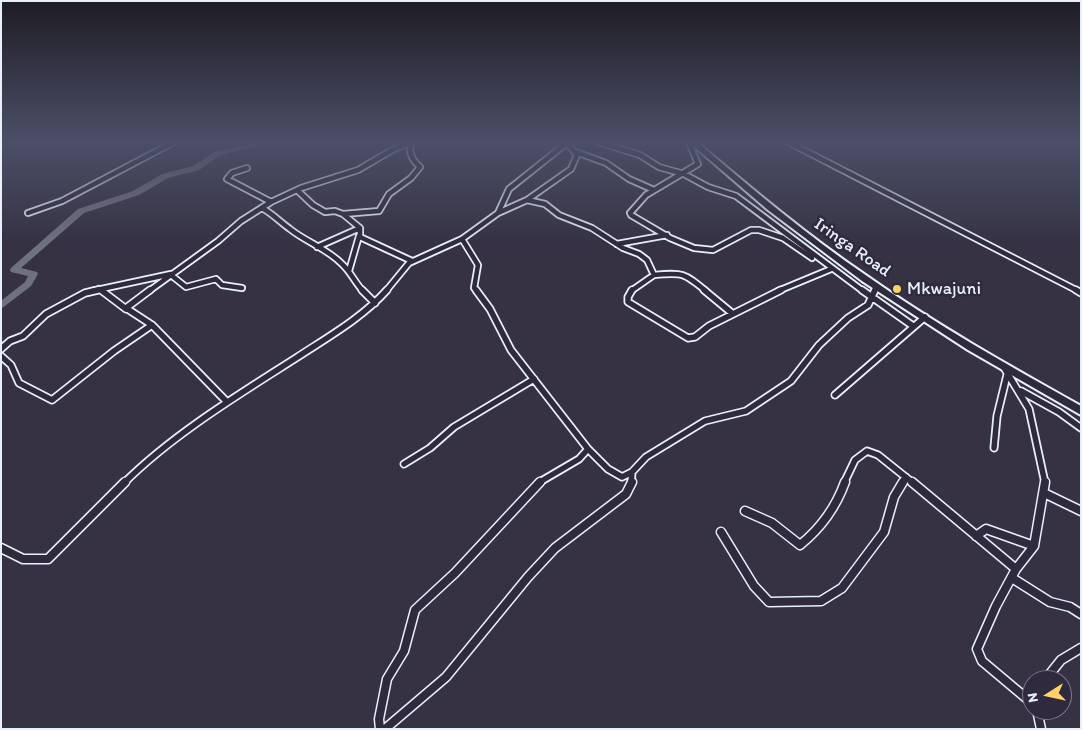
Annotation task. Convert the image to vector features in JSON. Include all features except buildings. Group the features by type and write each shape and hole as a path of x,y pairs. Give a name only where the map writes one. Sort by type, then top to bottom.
{"highway":[{"name":"Iringa Road","path":"733,176 798,230 877,286 1002,366 1081,411"}],"street":[{"path":"28,213 62,203 108,176"},
{"path":"230,176 227,180 271,202"},
{"path":"126,309 241,221 271,202 297,190 340,176"},
{"path":"343,214 353,210 379,212 389,194 412,176"},
{"path":"498,213 509,189 525,176"},
{"path":"1,548 14,557 48,559 129,478 227,402 356,319 375,302 412,261 462,239 498,213 527,200 561,176"},
{"path":"625,176 654,190"},
{"path":"680,176 644,196 630,214 690,246 713,250 751,230 757,229 778,237 829,268"},
{"path":"689,176 741,200 829,268 913,326"},
{"path":"854,176 1081,293"},
{"path":"297,190 313,205 324,211 343,214 360,228"},
{"path":"527,200 545,204 559,215 596,229 617,244 643,257 654,275"},
{"path":"262,208 274,214 289,229 341,262 349,271 354,282 375,302"},
{"path":"317,247 360,228"},
{"path":"349,271 360,228"},
{"path":"617,244 633,239 651,239 668,235"},
{"path":"359,236 412,261"},
{"path":"462,239 478,265 474,288 490,309 511,350 588,449 615,475 622,477 632,472 646,457 705,421 746,411 792,382 820,345 848,318 864,309 877,286"},
{"path":"733,314 686,275 675,273 654,275 650,280 629,292 627,296 628,302 633,307 656,317 685,337 695,337 733,314 829,268"},
{"path":"172,275 186,287 216,279 222,285 242,288"},
{"path":"1,349 10,341 23,336 41,321 46,314 79,296 99,289 172,275"},
{"path":"99,289 152,325 227,402"},
{"path":"835,394 925,317"},
{"path":"1,356 11,365 19,383 53,400 114,351 152,325"},
{"path":"1002,366 1018,390 1033,421 1045,475 1044,493 1034,546 1016,569 979,643 978,654 982,661 1022,694"},
{"path":"994,448 996,416 1007,375"},
{"path":"404,464 430,448 454,427 534,379"},
{"path":"1018,390 1060,412 1081,428"},
{"path":"380,729 379,719 386,679 404,651 414,610 455,573 510,516 538,483 579,459 588,449"},
{"path":"745,511 772,522 800,545 821,524 836,504 852,464 864,452 878,455 1016,569"},
{"path":"385,729 446,677 528,577 555,548 626,494 632,482 632,472"},
{"path":"721,532 729,541 747,578 769,602 772,604 795,600 821,601 842,588 884,532 894,497 906,477"},
{"path":"1044,493 1081,511"},
{"path":"976,536 986,529 1034,546"},
{"path":"1012,578 1050,602 1070,607 1081,614"},
{"path":"1053,670 1061,660 1081,648"}],"waterway":[{"path":"1,306 28,284 34,274 14,270 81,211 136,193 165,176"}],"place":[{"name":"Mkwajuni","path":"897,289"}]}
